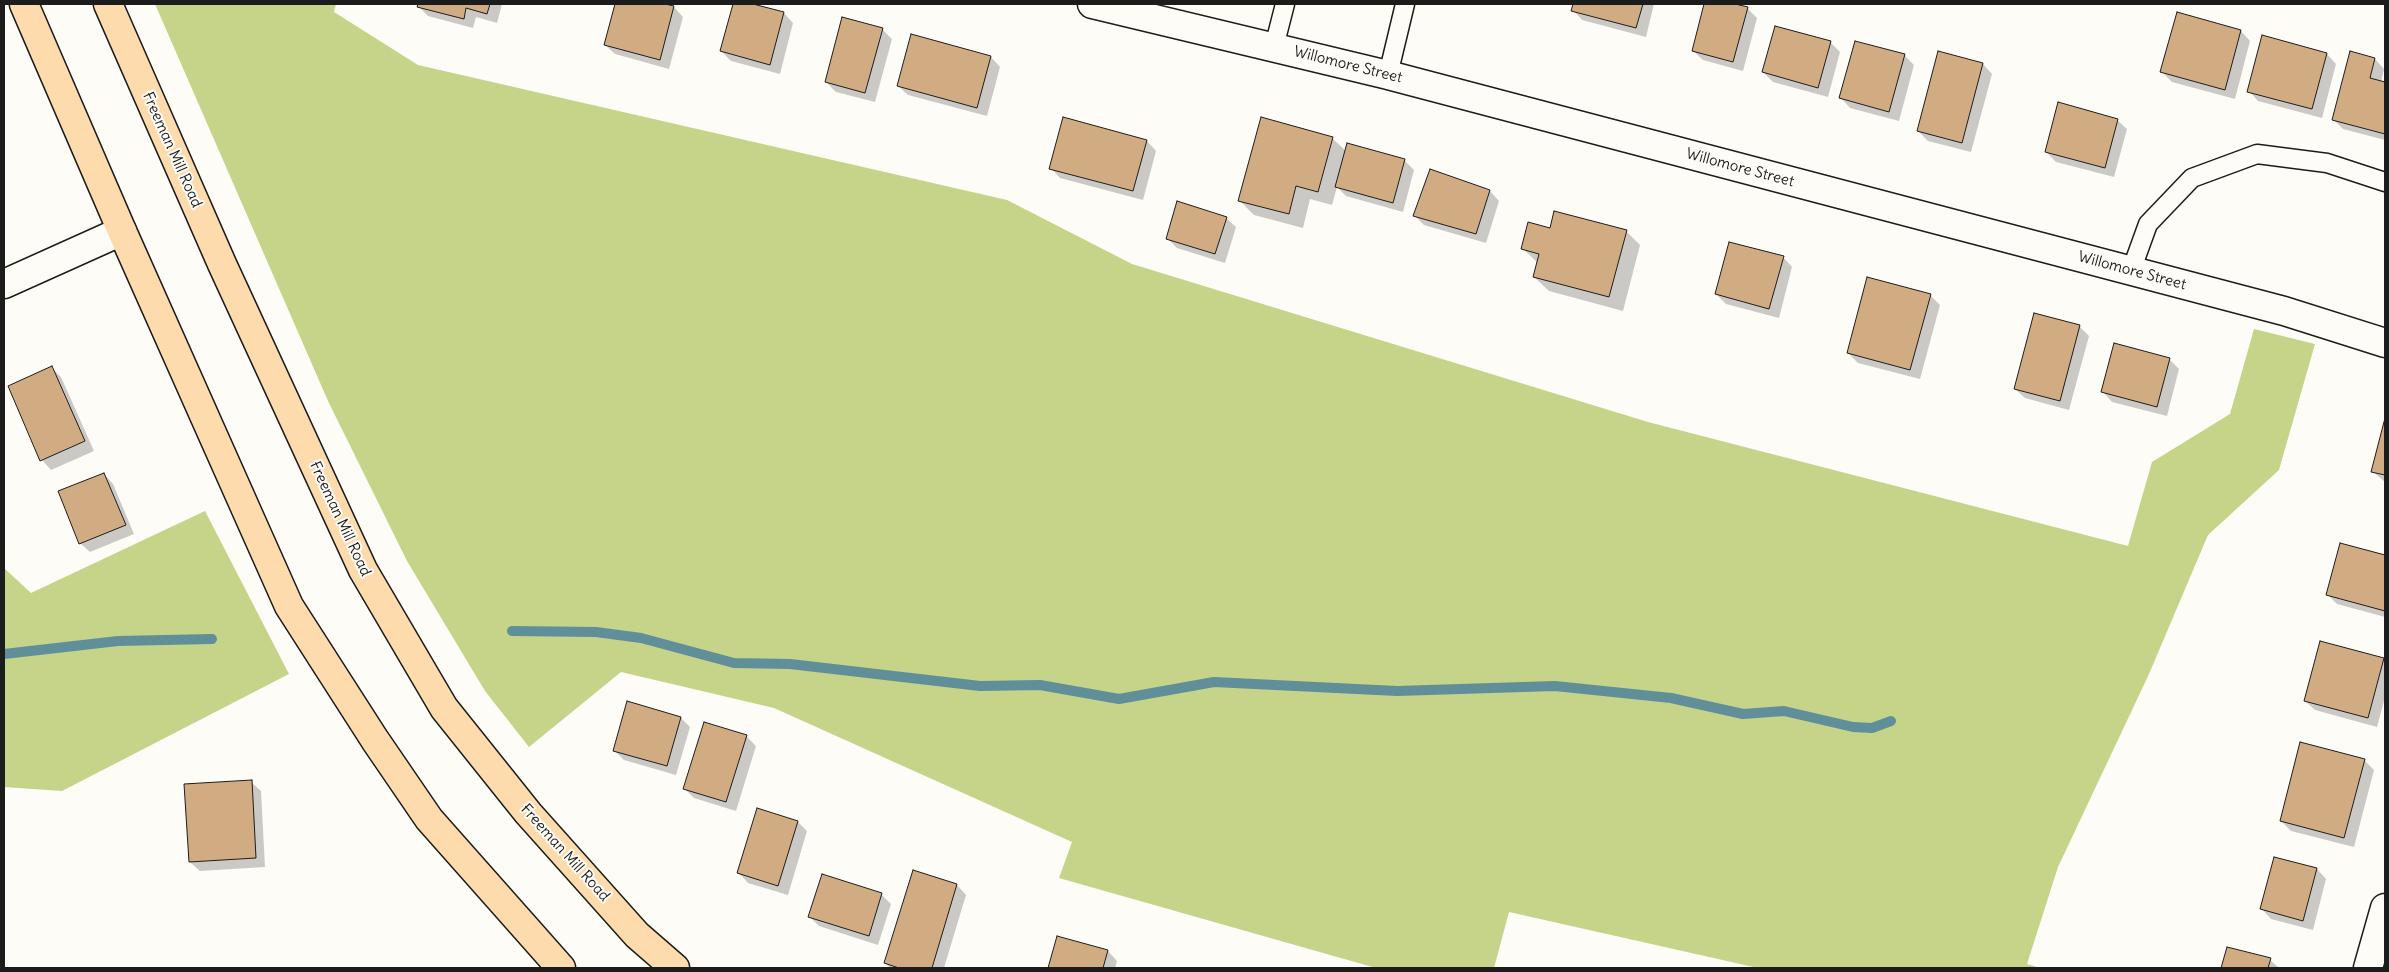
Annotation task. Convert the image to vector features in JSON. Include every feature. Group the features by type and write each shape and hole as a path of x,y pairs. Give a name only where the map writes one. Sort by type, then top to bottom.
{"main road":[{"path":"24,4 122,231 289,606 429,820 561,968"},
{"name":"Freeman Mill Road","path":"108,4 222,264 363,570 429,684 444,708 528,813 637,935 675,968"}],"street":[{"name":"Willomore Street","path":"1092,4 1388,75 2284,311 2385,343"},
{"path":"4,284 122,231"},
{"path":"2376,953 2385,908"}],"lane":[{"path":"1274,47 1285,4"},
{"path":"1388,75 1405,4"},
{"path":"2131,271 2148,224 2192,178 2257,154 2327,163 2385,182"}],"green space":[{"path":"155,4 336,4 334,12 418,65 1007,200 1132,264 1648,422 2128,546 2152,462 2230,414 2254,329 2315,344 2279,470 2208,535 2149,674 2058,867 2027,964 2040,968 1758,968 1509,912 1494,968 1376,968 1059,878 1072,842 774,708 621,672 529,747 485,691 407,561 328,401"},
{"path":"205,511 289,674 62,791 4,787 4,568 31,593"}],"building":[{"path":"418,4 490,4 487,14 466,8 464,19 417,7"},
{"path":"615,4 665,4 674,6 660,60 604,45"},
{"path":"733,4 753,4 784,12 770,65 720,51"},
{"path":"1573,4 1643,4 1636,28 1571,11"},
{"path":"1704,4 1735,4 1748,7 1733,62 1692,51"},
{"path":"2177,12 2241,30 2225,90 2160,72"},
{"path":"842,17 883,28 865,93 825,82"},
{"path":"1775,26 1831,41 1818,88 1762,72"},
{"path":"911,34 991,56 977,108 897,86"},
{"path":"2262,35 2327,53 2312,109 2247,92"},
{"path":"1855,41 1905,54 1889,112 1839,98"},
{"path":"1938,51 1983,63 1962,143 1917,131"},
{"path":"2350,51 2375,58 2370,78 2385,82 2385,134 2332,120"},
{"path":"2058,102 2118,119 2105,168 2045,152"},
{"path":"1063,117 1147,140 1133,191 1049,169"},
{"path":"1261,117 1333,137 1318,192 1296,186 1289,214 1238,201"},
{"path":"1347,143 1405,159 1393,203 1335,187"},
{"path":"1430,169 1490,190 1476,234 1413,216"},
{"path":"1177,201 1227,217 1215,254 1166,239"},
{"path":"1554,211 1627,230 1609,297 1533,277 1539,254 1521,249 1528,222 1550,228"},
{"path":"1729,242 1784,256 1769,309 1715,294"},
{"path":"1867,277 1931,294 1910,370 1847,353"},
{"path":"2034,313 2080,325 2060,401 2014,389"},
{"path":"2114,343 2170,358 2157,407 2101,392"},
{"path":"52,366 85,441 40,461 8,386"},
{"path":"2385,418 2385,475 2371,472"},
{"path":"104,473 126,525 79,544 58,491"},
{"path":"2340,543 2385,555 2385,611 2326,595"},
{"path":"2320,641 2384,658 2368,718 2304,701"},
{"path":"627,701 681,717 667,766 613,751"},
{"path":"704,722 747,735 726,802 683,789"},
{"path":"2300,742 2365,759 2344,838 2280,821"},
{"path":"252,780 256,858 189,862 184,784"},
{"path":"757,808 798,821 778,886 737,873"},
{"path":"2274,857 2317,868 2303,921 2260,909"},
{"path":"913,870 957,884 932,968 899,968 884,963"},
{"path":"822,874 882,893 869,936 808,917"},
{"path":"1057,936 1108,950 1103,968 1048,968"},
{"path":"2227,947 2271,958 2268,968 2221,968"}],"waterway":[{"path":"512,631 596,632 641,638 734,663 790,664 980,686 1040,685 1119,699 1214,682 1397,691 1555,686 1671,698 1743,714 1784,711 1853,727 1872,728 1891,721"},
{"path":"4,654 118,641 212,639"}]}
